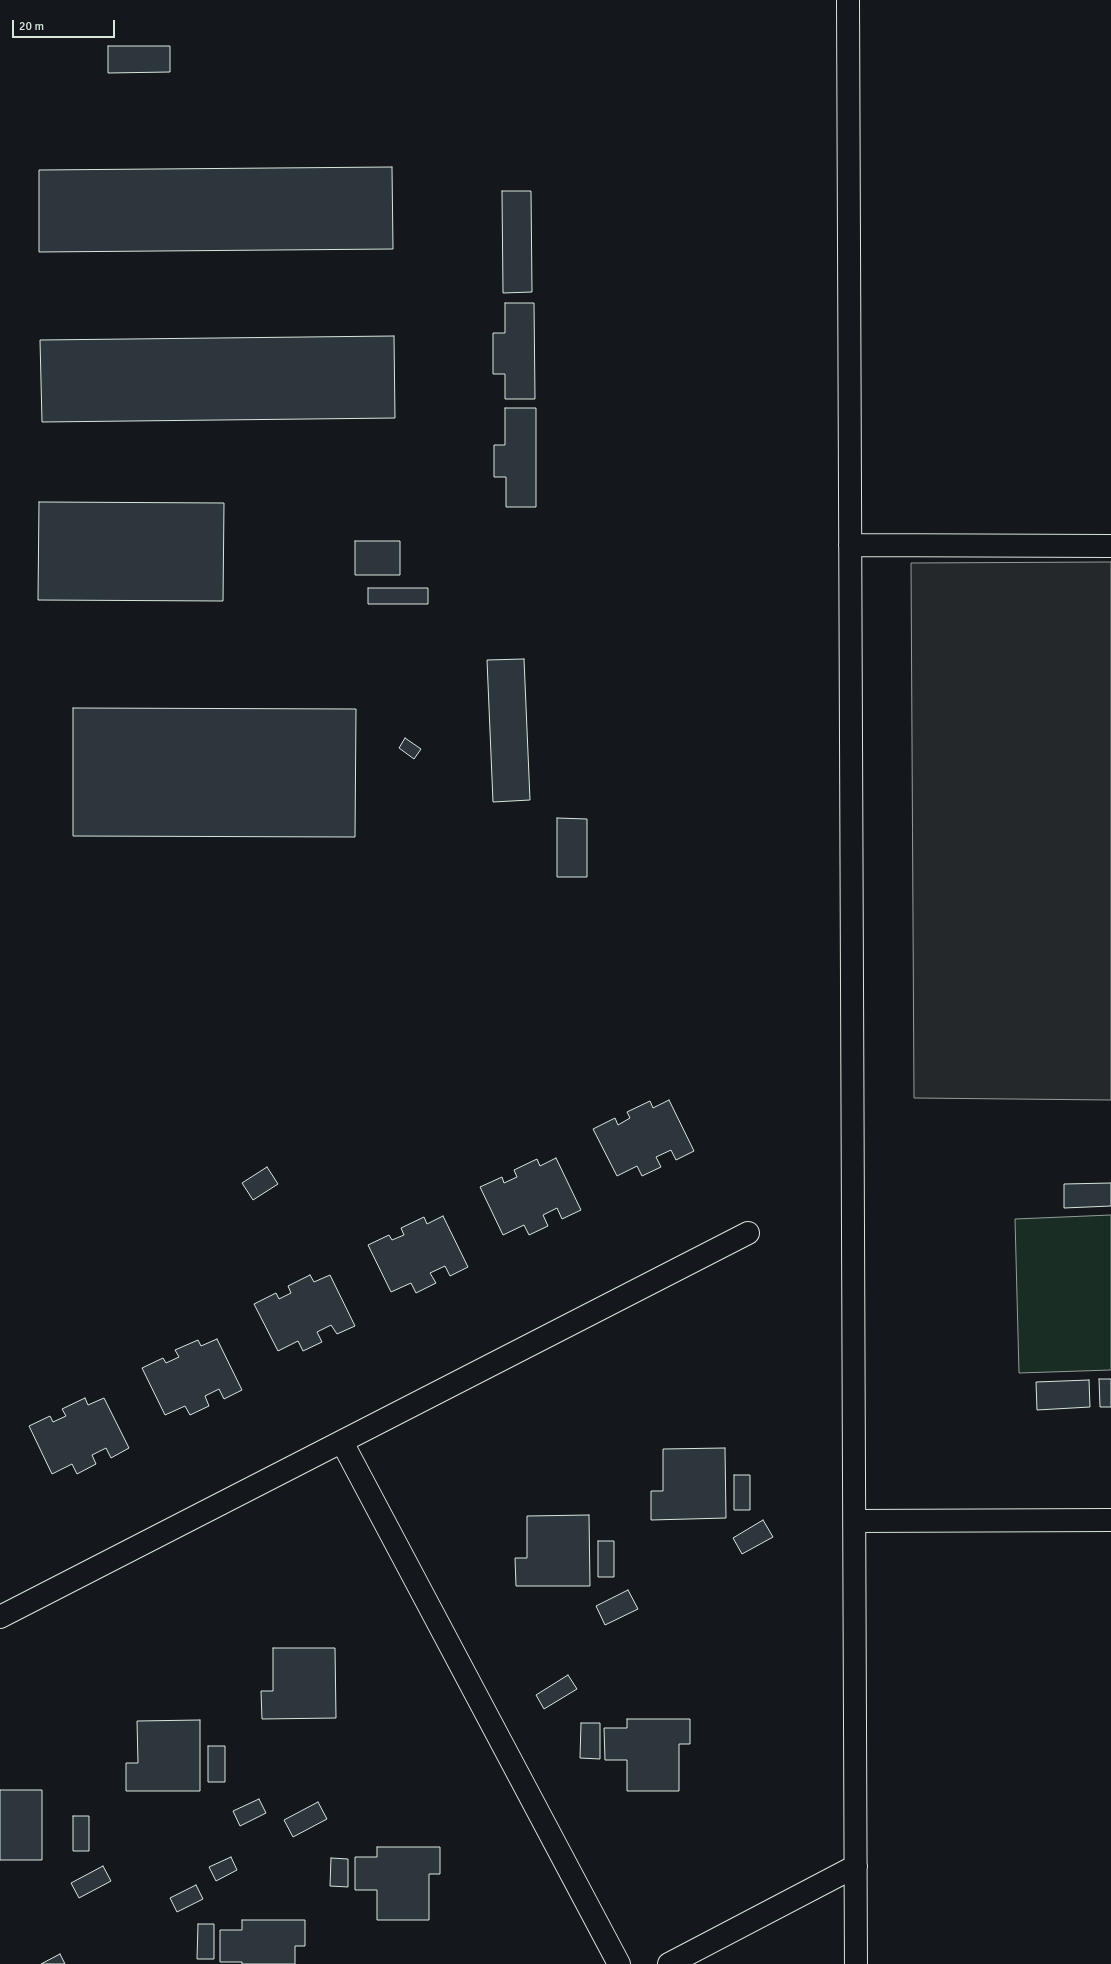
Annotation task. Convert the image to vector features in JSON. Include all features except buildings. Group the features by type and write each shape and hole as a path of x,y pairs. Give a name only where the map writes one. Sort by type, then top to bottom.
{"street":[{"path":"848,0 856,1964"},
{"path":"850,545 1111,546"},
{"path":"0,1618 748,1234"},
{"path":"342,1442 619,1964"},
{"path":"854,1521 1111,1520"},
{"path":"669,1964 856,1866"}],"green space":[{"path":"1111,1215 1111,1370 1019,1373 1015,1219"}],"shaded area":[{"path":"1111,562 1111,1100 914,1098 911,563"}]}
